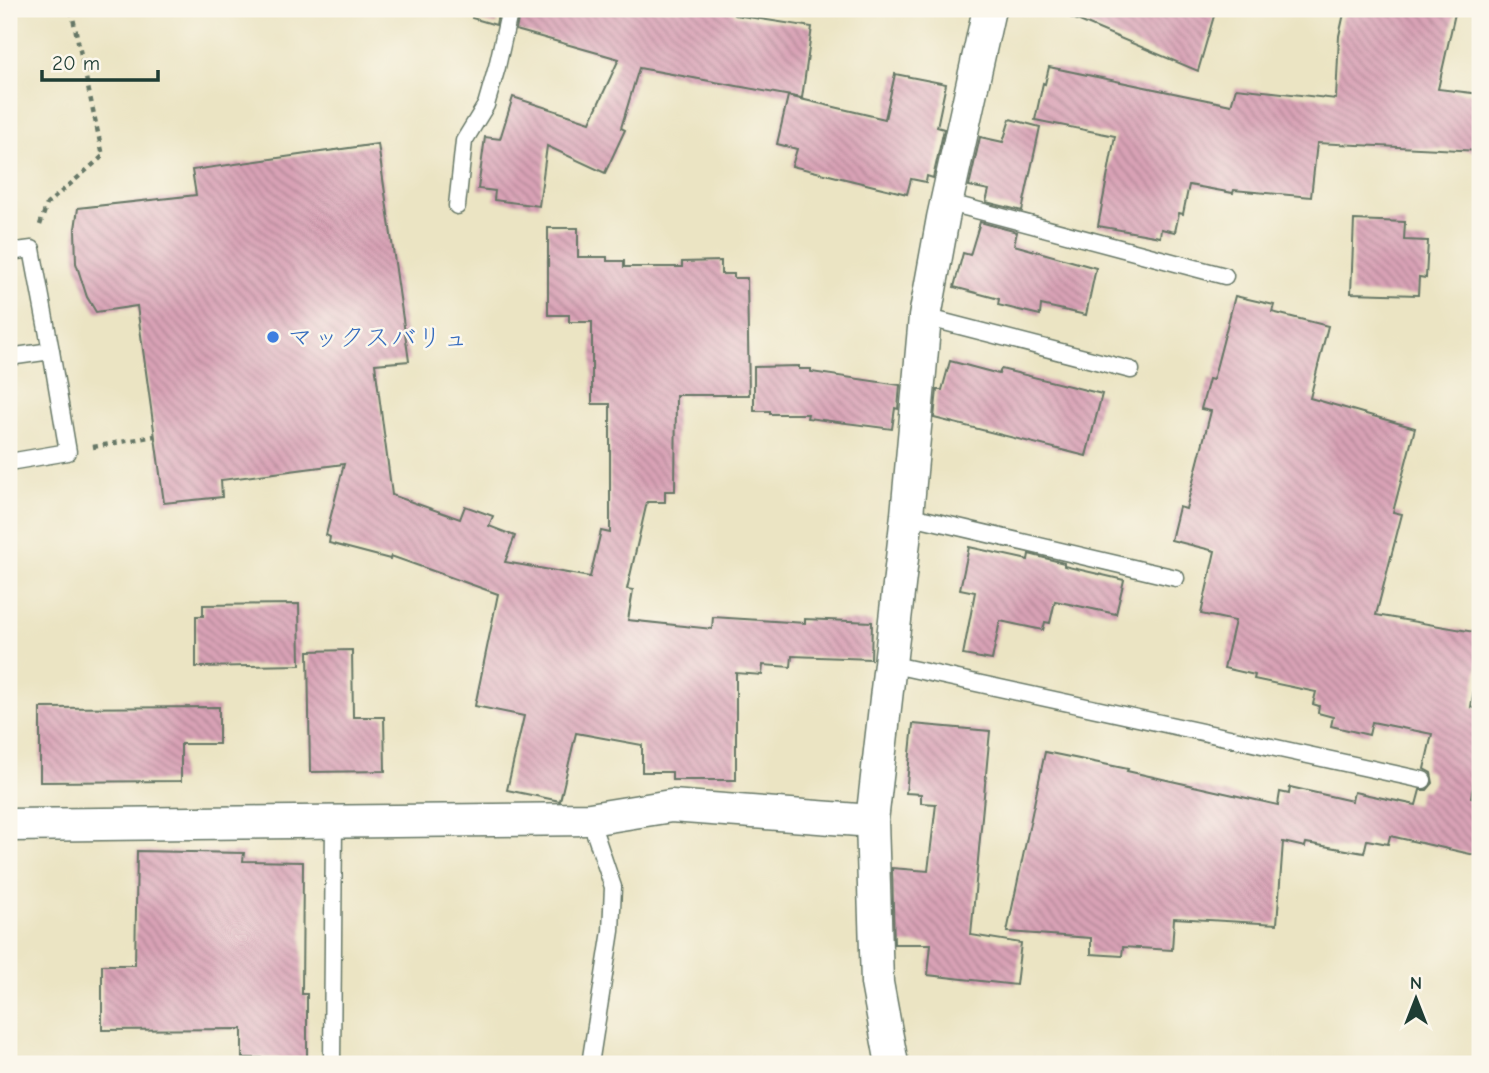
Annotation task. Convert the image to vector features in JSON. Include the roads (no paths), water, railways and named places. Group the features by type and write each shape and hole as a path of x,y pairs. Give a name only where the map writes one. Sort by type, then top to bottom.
{"street":[{"path":"892,1064 877,983 872,821 907,515 925,317 946,202 989,9"},
{"path":"9,825 590,819 671,806 872,821"}],"lane":[{"path":"457,206 464,141 486,105 510,9"},
{"path":"946,202 1225,276"},
{"path":"9,252 32,249 68,452 9,462"},
{"path":"925,317 1131,370"},
{"path":"9,357 51,351"},
{"path":"907,515 1176,578"},
{"path":"890,664 1423,779"},
{"path":"590,819 613,887 611,931 590,1064"},
{"path":"332,1064 334,821"}],"place":[{"name":"マックスバリュ","path":"273,337"}]}
